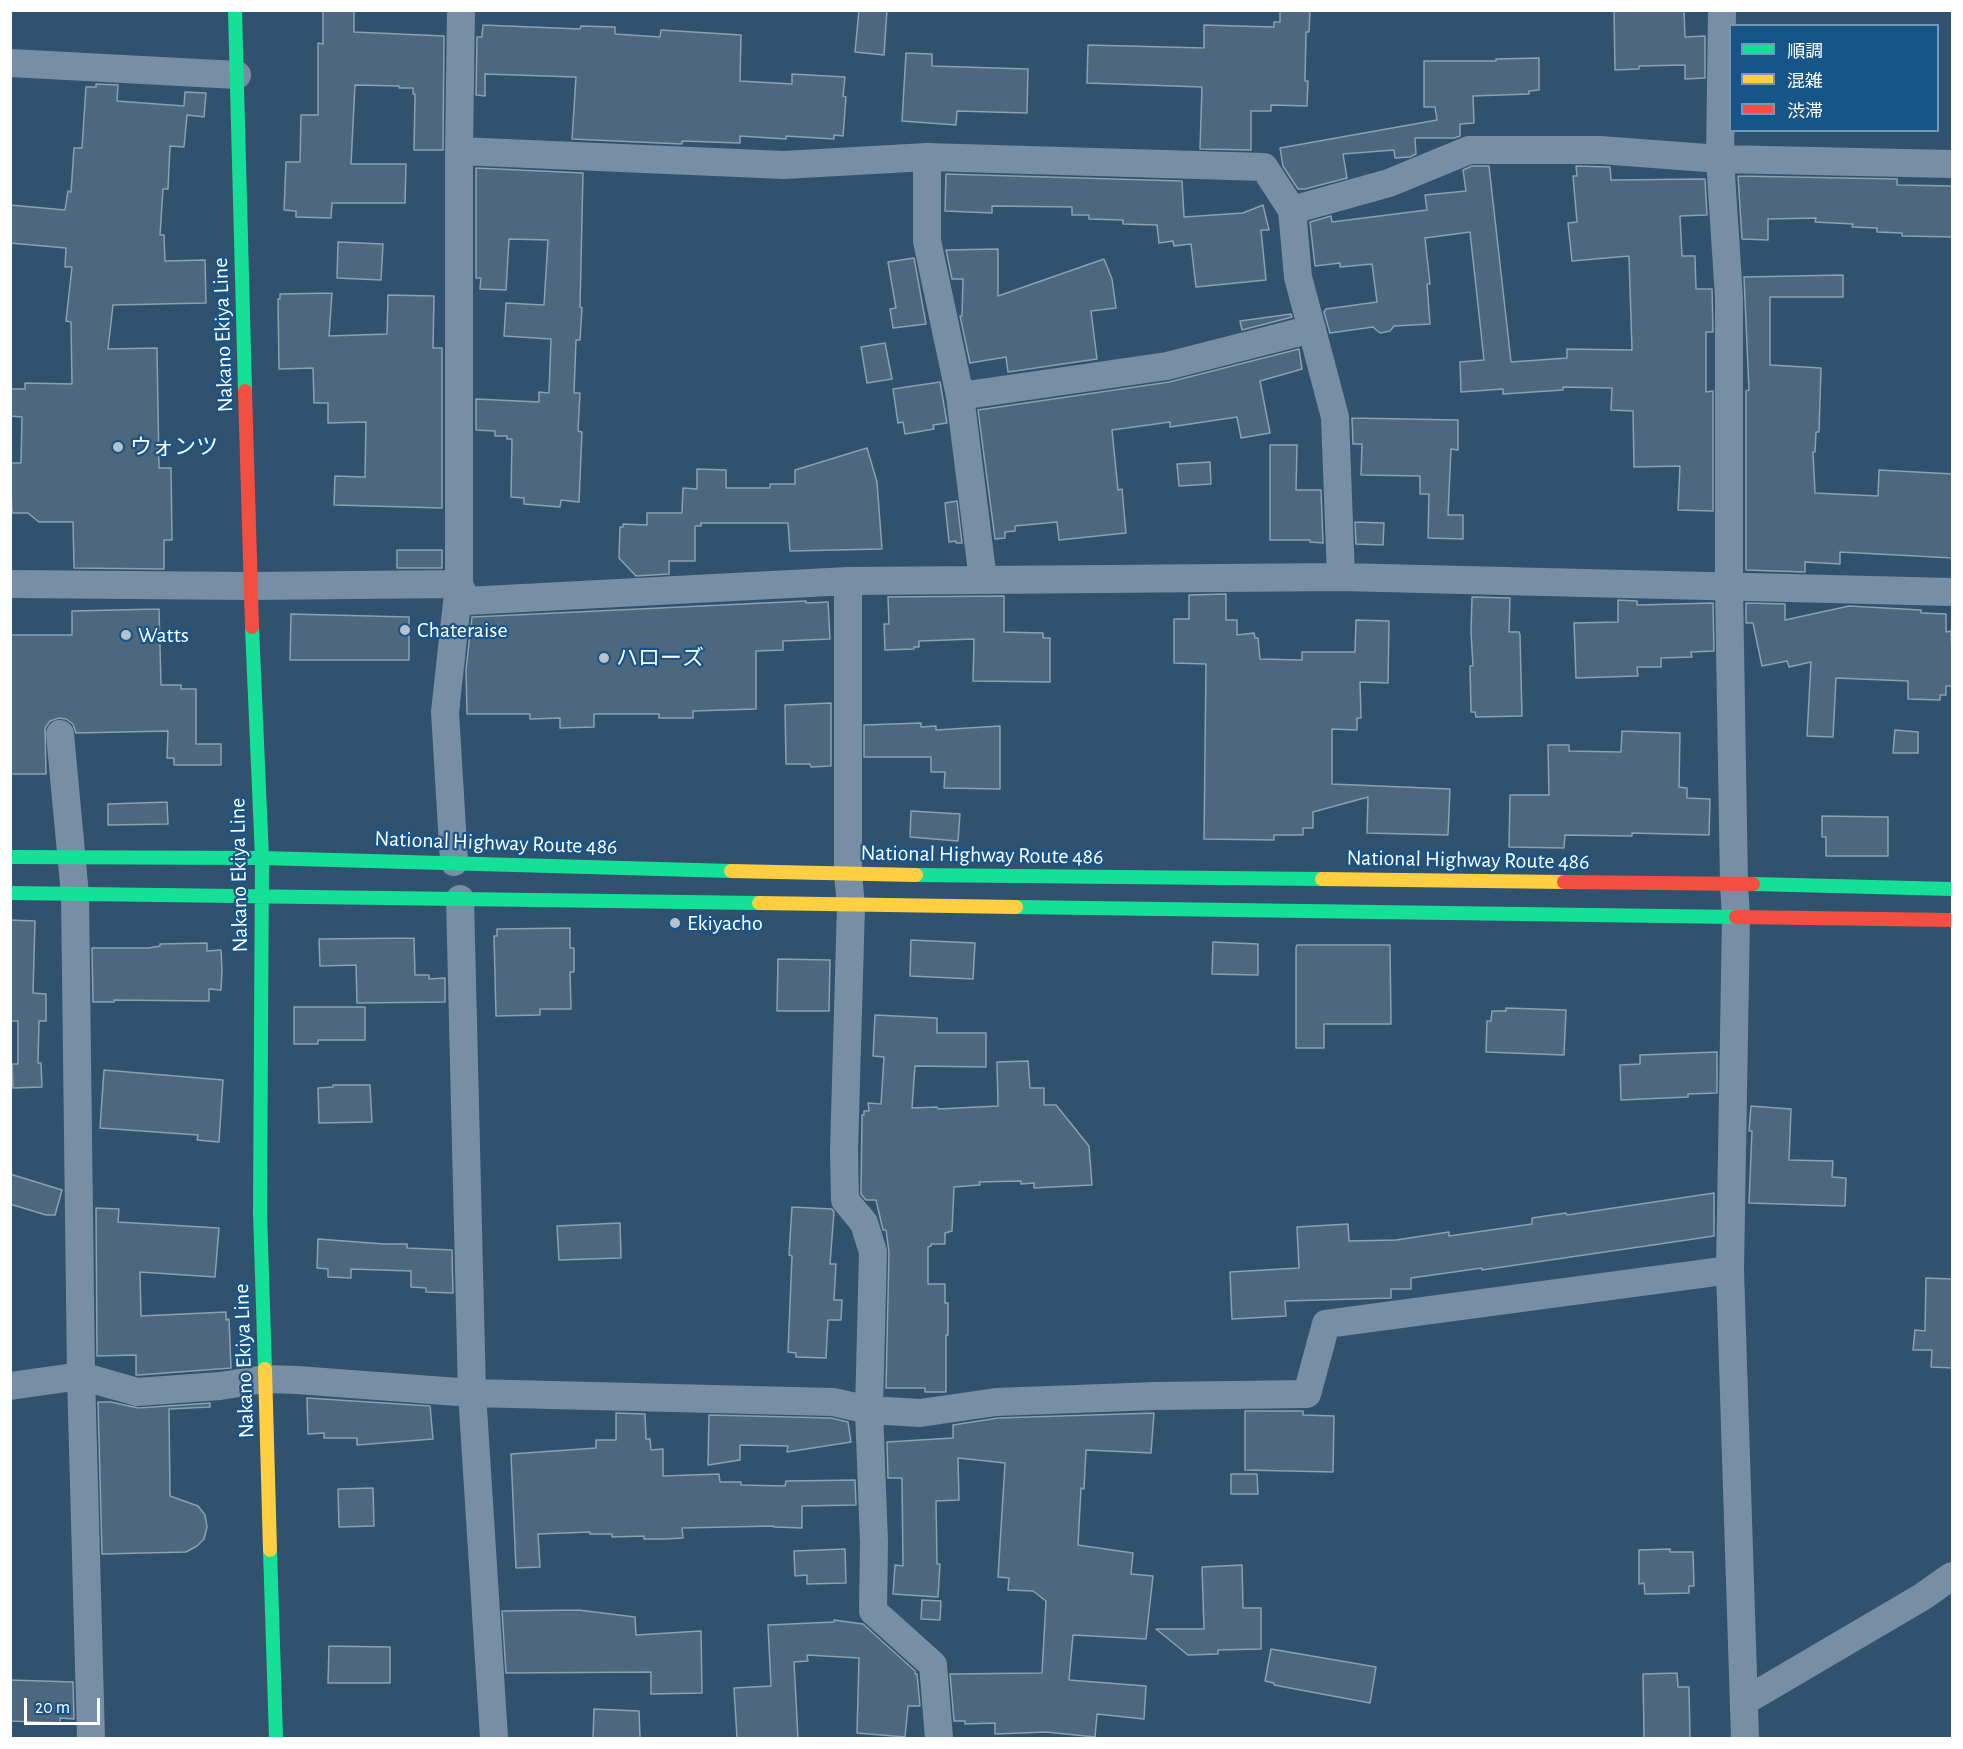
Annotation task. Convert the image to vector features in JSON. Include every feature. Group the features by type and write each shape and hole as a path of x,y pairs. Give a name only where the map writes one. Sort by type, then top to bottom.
{"main road":[{"name":"Nakano Ekiya Line","path":"235,10 250,586 262,858 260,1212 276,1738"},
{"name":"National Highway Route 486","path":"10,857 262,858 848,874 1734,884 1953,889"},
{"path":"10,893 1953,920"}],"street":[{"path":"454,862 445,712 459,584 461,10"},
{"path":"1722,10 1720,159 1729,298 1729,587 1736,917 1730,1270 1745,1738"},
{"path":"10,63 237,75"},
{"path":"1292,210 1389,183 1469,150 1600,150 1720,159 1953,164"},
{"path":"459,151 784,165 927,157 1264,166 1292,210 1298,277 1335,417 1341,578"},
{"path":"927,157 927,241 960,396 983,580"},
{"path":"960,396 1167,366 1312,329"},
{"path":"459,584 466,602 848,581 983,580 1341,578 1953,592"},
{"path":"848,581 848,874 851,906 844,1152 845,1200 864,1223 873,1252 868,1410 874,1542 873,1611 933,1665 939,1738"},
{"path":"10,584 250,586 459,584"},
{"path":"60,734 75,895 81,1376 91,1738"},
{"path":"460,899 472,1393 494,1738"},
{"path":"10,1386 81,1376 137,1392 220,1386 265,1379 472,1393 833,1402 868,1410 920,1413 996,1402 1156,1396 1307,1394 1326,1324 1730,1270"},
{"path":"1745,1701 1922,1597 1953,1576"}],"building":[{"path":"323,10 354,10 354,32 444,36 443,150 414,150 415,94 413,94 413,88 355,85 351,164 406,164 405,203 332,203 331,218 296,217 296,211 284,210 286,162 300,162 301,115 318,115 318,43 323,44"},
{"path":"859,10 887,10 884,55 855,52"},
{"path":"1280,10 1310,10 1309,32 1306,32 1307,106 1271,105 1271,111 1251,111 1251,150 1200,149 1202,87 1087,83 1088,45 1204,48 1204,25 1274,27 1274,22 1280,22"},
{"path":"1614,10 1684,10 1685,37 1705,36 1705,78 1685,79 1685,65 1639,66 1639,69 1615,70"},
{"path":"483,25 580,29 581,26 615,27 615,34 660,37 661,30 741,35 740,81 792,84 792,74 845,77 843,136 834,135 834,139 786,136 786,139 740,136 740,143 682,141 682,144 572,139 576,77 485,74 485,96 476,95 477,37 482,37"},
{"path":"906,53 932,54 932,66 1028,69 1027,113 957,111 956,125 902,121"},
{"path":"1539,58 1539,90 1529,91 1529,94 1473,96 1474,123 1460,124 1460,136 1415,138 1416,154 1410,157 1395,158 1394,150 1343,154 1347,178 1305,189 1298,189 1283,166 1280,148 1437,120 1435,107 1424,107 1424,61 1496,61 1496,59"},
{"path":"96,84 118,85 117,101 184,106 185,92 206,93 204,117 187,115 184,147 170,146 168,189 163,189 160,235 164,235 165,261 205,260 206,303 113,305 108,349 157,348 159,468 171,468 172,540 164,540 164,569 74,568 73,522 39,522 28,513 12,513 10,463 21,463 22,417 10,416 10,389 25,389 25,383 72,384 71,322 66,321 72,267 65,267 66,248 10,243 10,205 65,210 68,191 71,192 74,148 82,148 86,87 96,87"},
{"path":"1472,166 1489,166 1511,362 1567,358 1567,349 1632,350 1629,256 1572,261 1568,223 1577,222 1573,176 1577,176 1576,166 1610,167 1611,180 1705,179 1707,215 1680,216 1682,256 1695,256 1696,289 1712,289 1713,332 1706,332 1706,392 1713,391 1713,511 1678,510 1680,466 1634,467 1633,411 1611,410 1612,388 1563,387 1563,390 1503,394 1503,389 1461,392 1460,362 1484,360 1470,232 1425,238 1430,284 1427,284 1430,324 1394,326 1390,331 1380,333 1373,327 1330,333 1324,312 1326,309 1377,302 1372,264 1340,267 1340,263 1315,266 1310,222 1331,216 1332,222 1427,210 1425,195 1466,191 1463,170"},
{"path":"476,168 583,173 580,307 582,308 580,340 576,340 574,393 580,393 578,431 582,432 579,502 561,500 560,507 524,504 524,498 511,497 512,439 507,439 507,436 495,436 495,431 476,430 476,399 539,402 539,392 549,393 551,339 504,336 506,303 544,305 548,240 509,239 506,290 480,289 481,278 476,278"},
{"path":"946,174 1182,181 1184,217 1243,213 1263,205 1269,230 1261,230 1266,280 1196,287 1191,244 1174,246 1173,241 1159,243 1157,225 1123,224 1123,220 1089,219 1089,215 1072,215 1072,207 992,206 992,213 945,211"},
{"path":"1738,176 1897,179 1897,185 1953,186 1953,237 1902,236 1902,233 1877,232 1877,228 1852,227 1853,224 1815,222 1816,218 1768,219 1768,240 1742,239"},
{"path":"338,242 383,244 381,280 337,278"},
{"path":"998,249 998,296 1104,259 1112,279 1116,308 1091,311 1097,359 1008,372 1006,357 970,363 960,316 962,316 963,279 952,279 946,250"},
{"path":"914,258 926,324 893,328 890,309 896,308 888,262"},
{"path":"1843,275 1843,297 1770,297 1770,365 1821,368 1819,432 1816,432 1815,452 1813,452 1815,493 1878,496 1879,470 1953,474 1953,558 1840,552 1840,564 1805,562 1805,572 1746,570 1746,391 1749,390 1744,277"},
{"path":"332,293 329,336 387,334 388,295 434,296 433,348 442,348 442,508 334,505 335,476 365,477 366,422 328,423 328,403 314,403 313,368 279,369 278,299 280,299 280,294"},
{"path":"1291,314 1292,317 1242,330 1240,321"},
{"path":"885,343 892,379 867,383 861,347"},
{"path":"1299,349 1302,369 1260,381 1270,433 1241,438 1237,417 1170,427 1170,422 1112,430 1118,490 1122,489 1126,533 1059,540 1057,522 1015,526 1015,531 1005,532 1005,538 995,539 978,410 1169,382"},
{"path":"940,382 947,423 933,425 934,429 905,434 903,422 898,423 893,389"},
{"path":"1352,418 1458,420 1458,450 1451,449 1448,515 1463,515 1463,539 1428,538 1429,494 1420,494 1420,476 1361,475 1362,444 1353,444"},
{"path":"1270,445 1297,445 1296,490 1321,490 1323,543 1310,542 1310,540 1270,540"},
{"path":"867,448 877,482 882,549 790,551 788,523 701,523 701,526 695,526 695,561 669,561 669,574 636,576 619,558 620,527 623,527 623,524 647,525 647,513 682,513 683,488 697,489 697,469 726,470 726,488 770,488 770,484 795,484 795,470"},
{"path":"1210,462 1211,484 1179,486 1177,464"},
{"path":"957,501 962,543 949,542 945,503"},
{"path":"1355,522 1384,523 1383,545 1356,544"},
{"path":"397,550 442,550 442,568 397,568"},
{"path":"1226,594 1226,620 1237,620 1237,635 1254,633 1255,638 1258,638 1260,659 1302,660 1302,652 1355,652 1356,620 1389,621 1388,683 1360,682 1361,718 1357,718 1357,730 1332,729 1332,784 1450,789 1448,835 1367,833 1368,797 1313,812 1313,828 1303,828 1303,835 1274,835 1274,840 1204,839 1206,664 1174,663 1174,619 1189,619 1189,595"},
{"path":"1004,596 1004,632 1043,633 1043,638 1050,638 1050,682 973,681 974,639 919,641 919,647 914,647 914,649 885,650 884,624 889,624 888,597"},
{"path":"1472,597 1510,598 1509,632 1519,632 1520,635 1522,716 1476,717 1475,712 1471,712"},
{"path":"1618,600 1637,601 1637,605 1713,603 1714,651 1691,652 1692,657 1661,658 1661,667 1637,667 1638,676 1576,678 1574,623 1618,622"},
{"path":"806,601 806,603 828,602 830,639 783,641 783,650 756,651 756,709 693,711 693,718 659,718 659,714 594,714 594,727 560,728 560,718 530,719 530,714 467,714 466,669 472,617"},
{"path":"1746,603 1785,604 1785,620 1849,606 1921,610 1921,613 1946,614 1946,632 1951,631 1953,686 1946,686 1946,695 1940,695 1940,700 1908,699 1908,681 1836,678 1833,737 1807,736 1811,662 1789,667 1787,661 1762,666 1753,623 1746,623"},
{"path":"159,609 161,685 181,685 181,689 196,689 196,744 221,744 221,765 174,765 174,758 167,758 168,731 76,733 73,724 66,719 59,718 50,721 45,728 46,774 10,774 10,635 72,635 72,611"},
{"path":"291,614 409,617 409,660 290,660"},
{"path":"831,703 831,766 811,767 810,764 786,764 785,705"},
{"path":"921,723 921,727 936,726 936,730 1000,726 1000,789 944,788 945,772 931,772 931,757 864,757 864,725"},
{"path":"1895,730 1918,732 1918,753 1893,753"},
{"path":"1622,731 1680,733 1679,787 1687,788 1687,798 1710,799 1709,835 1632,833 1632,836 1565,835 1564,848 1509,847 1510,795 1549,795 1548,745 1569,745 1569,751 1621,752"},
{"path":"167,802 168,824 108,825 108,804"},
{"path":"911,811 960,814 958,841 910,837"},
{"path":"1822,816 1888,817 1888,856 1826,856 1826,837 1822,837"},
{"path":"10,920 35,921 33,993 46,994 46,1021 39,1021 38,1063 41,1063 42,1087 13,1088 12,1064 18,1064 18,1021 10,1021"},
{"path":"570,928 570,948 574,948 574,972 570,972 571,1009 540,1009 540,1015 496,1016 494,936 497,936 497,929"},
{"path":"414,938 415,975 429,975 429,979 445,978 445,1002 357,1003 356,965 320,966 319,939"},
{"path":"911,940 975,943 973,979 910,976"},
{"path":"1213,942 1258,944 1258,975 1212,974"},
{"path":"207,943 207,951 221,950 222,970 221,990 209,989 209,1001 114,1000 114,1002 93,1002 92,948 149,948 160,946 160,944"},
{"path":"1297,945 1390,945 1391,1024 1324,1024 1324,1048 1296,1048"},
{"path":"778,959 830,960 829,1011 777,1011"},
{"path":"294,1007 365,1007 365,1040 318,1040 318,1044 294,1044"},
{"path":"1506,1008 1566,1010 1564,1055 1486,1052 1487,1021 1491,1021 1492,1011 1506,1011"},
{"path":"875,1015 937,1018 937,1033 986,1033 986,1067 915,1066 912,1108 998,1106 997,1062 1028,1061 1030,1088 1044,1088 1044,1105 1056,1105 1089,1146 1092,1185 1034,1188 1034,1183 1021,1184 1021,1181 979,1182 980,1185 954,1187 952,1231 945,1233 945,1244 931,1244 928,1247 928,1284 945,1284 945,1303 948,1303 946,1392 925,1392 925,1388 886,1388 889,1252 886,1230 883,1230 876,1200 866,1200 861,1194 862,1115 864,1111 869,1111 868,1103 881,1104 884,1057 873,1056"},
{"path":"1717,1052 1717,1093 1688,1094 1688,1097 1621,1100 1620,1065 1640,1064 1640,1055"},
{"path":"104,1070 223,1080 219,1142 197,1140 198,1135 100,1128"},
{"path":"333,1085 370,1085 372,1122 319,1123 318,1088 333,1087"},
{"path":"1751,1106 1791,1109 1789,1160 1833,1161 1832,1177 1846,1178 1845,1206 1749,1203"},
{"path":"10,1174 62,1190 55,1215 46,1215 10,1204"},
{"path":"1714,1193 1714,1236 1482,1270 1482,1268 1411,1278 1411,1289 1391,1289 1391,1298 1285,1301 1286,1316 1232,1319 1230,1272 1299,1268 1297,1227 1348,1224 1349,1241 1396,1240 1449,1232 1449,1236 1532,1224 1532,1218"},
{"path":"792,1207 832,1209 834,1212 830,1264 836,1264 834,1300 842,1300 841,1320 828,1320 826,1358 796,1357 796,1353 788,1352"},
{"path":"96,1208 119,1209 118,1222 219,1228 215,1277 140,1272 141,1316 226,1312 226,1320 229,1319 231,1368 136,1375 136,1355 97,1356"},
{"path":"620,1223 621,1258 559,1260 557,1226"},
{"path":"318,1239 407,1244 407,1248 452,1250 453,1293 426,1292 426,1288 411,1287 411,1271 351,1269 351,1278 328,1277 328,1269 317,1268"},
{"path":"1926,1278 1953,1279 1953,1368 1931,1367 1932,1350 1913,1350 1915,1330 1925,1331"},
{"path":"307,1398 430,1406 433,1439 357,1445 357,1438 324,1438 324,1433 308,1434"},
{"path":"98,1402 111,1402 138,1408 210,1403 210,1407 169,1409 170,1496 198,1506 205,1515 207,1527 204,1539 197,1546 186,1552 102,1554"},
{"path":"1245,1411 1303,1411 1303,1415 1334,1416 1333,1472 1245,1470"},
{"path":"616,1413 645,1414 646,1439 650,1439 651,1450 663,1449 663,1476 719,1474 720,1482 785,1486 786,1481 855,1480 856,1505 802,1506 802,1528 774,1526 682,1528 683,1538 665,1539 644,1539 644,1536 612,1537 612,1534 590,1534 590,1532 538,1534 540,1567 516,1568 511,1454 596,1448 596,1440 616,1440"},
{"path":"1154,1413 1151,1453 1086,1450 1078,1545 1133,1553 1131,1574 1153,1576 1146,1639 1073,1635 1069,1680 1146,1686 1144,1719 1097,1714 1095,1737 1046,1732 995,1734 995,1723 965,1724 965,1721 954,1721 950,1674 1042,1673 1046,1601 1033,1591 1008,1590 1009,1578 998,1577 1005,1463 958,1458 959,1500 936,1501 937,1564 940,1564 938,1597 893,1594 895,1565 903,1566 902,1478 888,1478 887,1442 953,1438 953,1425 998,1418"},
{"path":"709,1415 831,1418 848,1422 851,1442 787,1452 788,1446 740,1445 740,1460 708,1465"},
{"path":"1231,1474 1257,1474 1258,1494 1231,1494"},
{"path":"373,1488 374,1526 339,1527 338,1489"},
{"path":"845,1549 846,1583 807,1584 807,1575 795,1576 794,1551"},
{"path":"1670,1549 1670,1552 1693,1552 1694,1586 1689,1586 1689,1593 1645,1594 1644,1583 1639,1584 1639,1550"},
{"path":"1242,1565 1243,1608 1261,1608 1261,1649 1218,1650 1218,1654 1188,1655 1156,1629 1204,1629 1202,1567"},
{"path":"922,1600 941,1601 940,1620 921,1619"},
{"path":"578,1610 635,1617 636,1635 701,1631 702,1693 651,1694 651,1672 506,1673 502,1611"},
{"path":"834,1620 863,1624 917,1674 920,1706 908,1706 905,1737 857,1733 859,1658 807,1655 808,1661 794,1662 798,1738 737,1738 734,1688 771,1686 768,1625 834,1622"},
{"path":"329,1646 390,1647 390,1683 328,1683"},
{"path":"1271,1649 1376,1667 1370,1703 1274,1685 1274,1683 1265,1681"},
{"path":"1677,1673 1678,1687 1689,1687 1690,1738 1644,1738 1643,1674"},
{"path":"10,1680 73,1682 74,1719 60,1718 60,1723 10,1721"},
{"path":"594,1709 639,1711 640,1738 593,1738"}],"traffic: fast":[{"path":"235,10 245,391"},
{"path":"252,627 262,858 260,1212 265,1369"},
{"path":"10,857 262,858 731,871"},
{"path":"916,875 1322,879"},
{"path":"1753,884 1952,889"},
{"path":"10,893 759,903"},
{"path":"1016,907 1736,917"},
{"path":"270,1550 276,1738"}],"traffic: slow":[{"path":"731,871 916,875"},
{"path":"1322,879 1564,882"},
{"path":"759,903 1016,907"},
{"path":"265,1369 270,1550"}],"traffic: jam":[{"path":"245,391 252,627"},
{"path":"1564,882 1753,884"},
{"path":"1736,917 1952,920"}],"place":[{"name":"ウォンツ","path":"118,447"},
{"name":"Chateraise","path":"405,630"},
{"name":"Watts","path":"126,635"},
{"name":"ハローズ","path":"604,658"},
{"name":"Ekiyacho","path":"675,923"}]}
